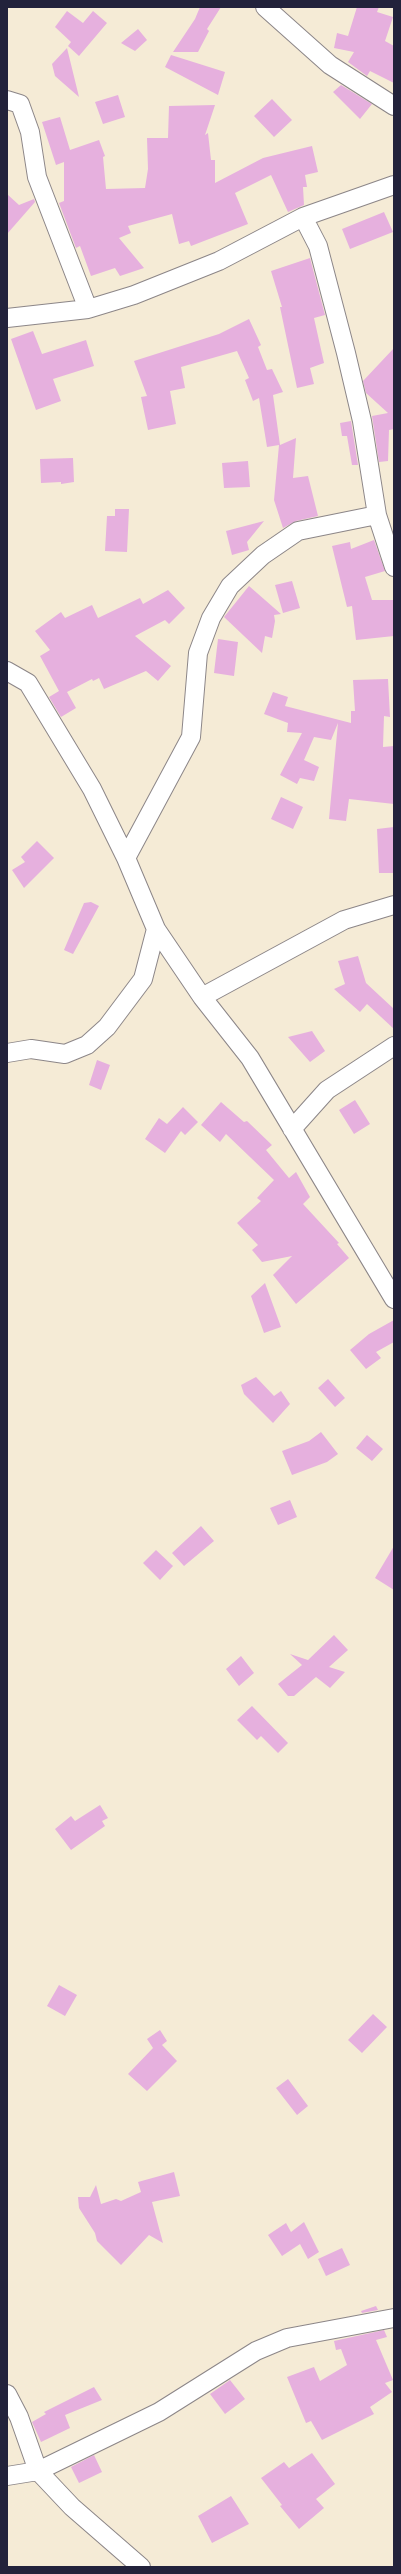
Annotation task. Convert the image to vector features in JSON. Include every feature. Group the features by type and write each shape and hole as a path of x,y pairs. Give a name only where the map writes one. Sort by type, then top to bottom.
{"street":[{"path":"265,7 330,65 394,106"},
{"path":"7,100 20,104 30,132 39,184 88,309"},
{"path":"7,318 88,309 134,296 219,261 302,218 394,185"},
{"path":"302,218 318,246 362,421 377,515 394,567"},
{"path":"126,858 191,736 198,653 211,618 230,586 263,555 298,531 377,515"},
{"path":"7,671 28,683 92,789 126,858 156,929 202,997 250,1058 394,1299"},
{"path":"202,997 344,920 394,905"},
{"path":"7,1053 31,1049 65,1054 87,1045 107,1027 143,980 156,929"},
{"path":"292,1128 327,1090 394,1046"},
{"path":"7,2476 38,2471 159,2412 256,2351 287,2338 394,2318"},
{"path":"7,2394 19,2417 38,2471 72,2507 141,2567"}],"building":[{"path":"200,7 221,7 207,29 209,31 198,52 173,52 195,19"},
{"path":"357,7 379,7 377,12 393,17 385,41 394,46 394,83 370,71 367,76 348,62 354,52 334,48 337,33 348,36"},
{"path":"67,11 83,23 93,11 107,23 79,56 68,46 71,42 55,27"},
{"path":"138,29 147,40 135,51 121,43"},
{"path":"67,48 79,97 55,76 52,64"},
{"path":"171,55 225,72 218,95 165,67"},
{"path":"341,85 372,104 360,119 333,92"},
{"path":"118,95 125,117 103,124 95,102"},
{"path":"272,99 292,120 274,137 254,116"},
{"path":"215,105 205,135 208,133 211,160 215,160 215,183 263,158 312,146 318,172 305,175 307,187 303,187 304,205 288,212 271,175 235,193 248,224 191,246 189,241 179,244 172,214 128,226 131,233 119,238 144,268 120,276 115,268 91,276 80,246 76,248 59,203 64,201 64,162 56,165 42,122 60,117 70,150 99,140 105,156 103,157 106,189 145,188 148,169 147,138 168,138 169,106"},
{"path":"7,194 19,205 34,199 35,202 7,234"},
{"path":"384,212 393,232 350,249 342,229"},
{"path":"310,258 325,315 314,318 324,363 310,368 314,384 297,388 280,307 282,307 271,271"},
{"path":"249,319 261,345 258,347 267,370 272,369 283,392 273,395 280,445 296,438 293,478 308,476 318,516 296,521 283,528 274,500 279,445 267,447 259,398 253,401 245,380 249,378 237,351 181,367 185,388 170,391 176,424 148,430 141,397 147,396 134,361 219,334"},
{"path":"33,331 42,354 86,340 94,366 53,379 61,401 36,410 11,339"},
{"path":"394,348 394,429 389,430 388,461 379,462 372,416 388,413 366,393 363,381"},
{"path":"351,421 358,465 352,465 347,436 342,436 340,423"},
{"path":"73,458 74,482 61,484 61,482 41,483 40,459"},
{"path":"248,461 250,487 224,488 222,463"},
{"path":"115,509 129,509 127,552 105,551 107,516 115,516"},
{"path":"264,521 247,542 249,550 232,555 226,531"},
{"path":"374,540 385,571 365,577 372,600 394,600 394,636 356,640 352,606 347,607 332,546 350,542 351,549"},
{"path":"292,581 300,608 283,613 275,585"},
{"path":"249,586 281,614 274,615 275,621 272,638 265,636 262,653 224,617"},
{"path":"168,590 185,608 169,624 165,620 135,636 171,666 158,681 146,671 104,689 99,678 93,681 92,679 67,692 76,708 61,717 49,697 59,691 40,656 50,650 35,631 61,612 65,618 92,605 98,618 140,598 143,604"},
{"path":"218,639 238,642 234,676 214,673"},
{"path":"388,679 390,717 384,716 383,747 394,746 394,804 349,799 346,821 329,819 338,723 331,740 314,737 304,760 319,767 314,781 300,778 297,784 280,775 302,733 287,732 288,723 264,714 273,692 288,697 285,706 351,723 351,711 355,711 353,680"},
{"path":"281,797 303,807 293,829 271,819"},
{"path":"394,827 394,873 379,873 377,829"},
{"path":"37,841 54,858 24,888 12,870 25,862 21,857"},
{"path":"91,902 99,906 73,954 64,950 84,903"},
{"path":"358,956 366,983 394,1009 394,1029 367,1004 360,1012 334,989 345,984 338,961"},
{"path":"312,1031 325,1051 310,1062 288,1037"},
{"path":"97,1060 110,1065 101,1090 89,1085"},
{"path":"355,1100 370,1124 354,1134 339,1110"},
{"path":"221,1102 244,1122 247,1121 272,1145 266,1150 289,1178 296,1172 310,1197 303,1204 339,1243 337,1244 349,1258 296,1304 273,1275 292,1256 262,1262 252,1250 258,1245 237,1223 261,1201 257,1198 274,1180 226,1134 220,1142 201,1125"},
{"path":"183,1107 198,1122 185,1135 181,1131 165,1153 145,1139 159,1118 167,1124"},
{"path":"265,1283 281,1327 264,1333 251,1296"},
{"path":"394,1320 394,1342 376,1352 381,1358 366,1369 350,1350 369,1334"},
{"path":"256,1377 274,1396 281,1391 290,1404 273,1423 244,1394 241,1385"},
{"path":"328,1379 345,1398 335,1407 318,1388"},
{"path":"321,1432 338,1454 327,1462 292,1475 282,1451 309,1441"},
{"path":"367,1435 383,1449 372,1461 356,1448"},
{"path":"290,1500 297,1517 278,1525 270,1508"},
{"path":"201,1526 214,1541 184,1566 172,1553"},
{"path":"394,1546 394,1590 375,1578"},
{"path":"156,1550 173,1566 160,1580 143,1563"},
{"path":"334,1635 348,1650 329,1667 345,1672 330,1688 316,1677 294,1696 288,1696 278,1684 302,1665 290,1654 308,1660"},
{"path":"241,1656 254,1673 239,1686 226,1669"},
{"path":"252,1706 288,1743 278,1753 261,1736 257,1740 237,1720"},
{"path":"100,1805 108,1818 102,1821 105,1826 71,1850 55,1829 71,1816 75,1821"},
{"path":"59,1985 77,1995 65,2016 47,2006"},
{"path":"373,2014 387,2027 362,2053 348,2040"},
{"path":"160,2030 167,2041 162,2045 177,2061 147,2091 128,2074 153,2048 147,2039"},
{"path":"288,2079 308,2106 297,2115 276,2088"},
{"path":"174,2172 180,2196 152,2202 163,2243 149,2235 121,2265 97,2241 95,2233 79,2208 78,2197 90,2197 96,2185 101,2204 116,2199 121,2201 141,2192 138,2182"},
{"path":"304,2222 319,2252 308,2259 300,2244 282,2256 268,2235 286,2223 291,2232"},
{"path":"342,2248 350,2265 326,2276 318,2259"},
{"path":"376,2306 378,2310 362,2313 361,2311"},
{"path":"384,2330 387,2337 376,2340 393,2380 385,2383 392,2392 370,2407 374,2414 322,2440 311,2421 306,2423 287,2377 314,2367 320,2381 347,2365 341,2349 336,2350 334,2341"},
{"path":"230,2380 245,2399 225,2414 210,2394"},
{"path":"94,2387 102,2400 65,2415 70,2428 41,2442 32,2422 46,2414 44,2412"},
{"path":"312,2453 335,2484 316,2499 324,2508 299,2529 280,2506 282,2505 261,2478 284,2462 289,2468"},
{"path":"94,2455 102,2472 79,2483 71,2467"},
{"path":"231,2496 249,2524 212,2543 198,2516"}]}
